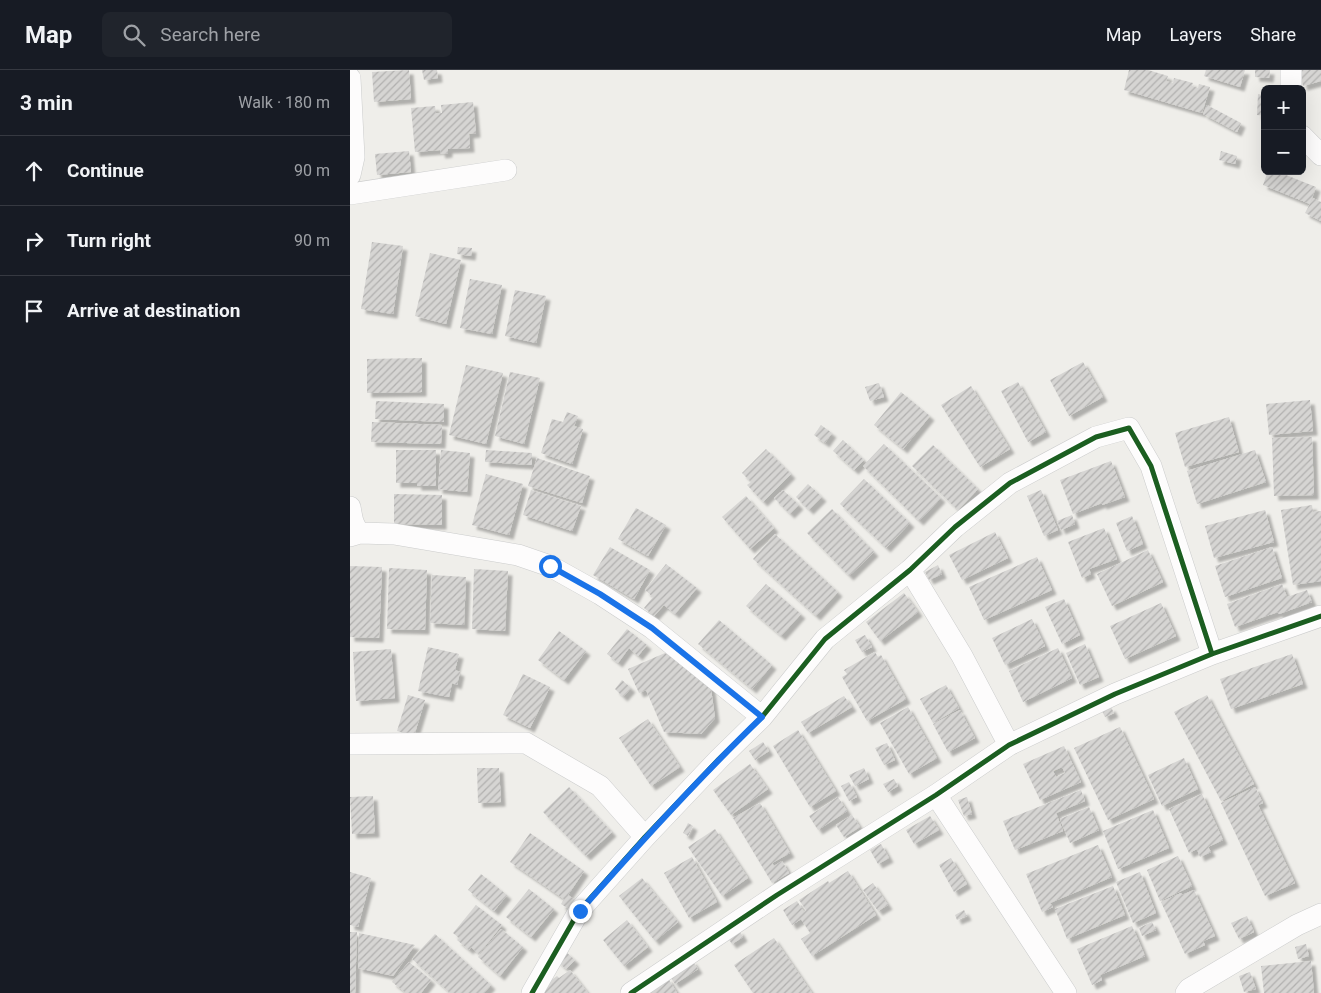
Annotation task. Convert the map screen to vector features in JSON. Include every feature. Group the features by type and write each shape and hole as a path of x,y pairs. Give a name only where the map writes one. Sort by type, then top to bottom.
{"street":[{"path":"1290,85 1291,70"},
{"path":"350,78 354,157 350,175"},
{"path":"1306,140 1321,155"},
{"path":"350,194 506,170"},
{"path":"532,993 580,911 645,837 762,717 825,640 910,570 955,527 1010,483 1096,437 1129,428 1151,466 1212,654"},
{"path":"350,507 355,534 394,534 518,555 550,566 600,594 652,628 762,717"},
{"path":"910,570 962,656 1009,745"},
{"path":"631,993 777,895 936,795 1009,745 1115,694 1212,654 1321,616"},
{"path":"350,744 526,743 600,786 645,837"},
{"path":"936,795 1066,993"},
{"path":"1186,993 1297,925 1321,914"}],"building":[{"path":"409,70 411,99 374,102 372,72"},
{"path":"422,70 437,70 438,78 424,80"},
{"path":"1129,70 1148,70 1168,76 1166,81 1173,83 1174,78 1193,83 1192,86 1198,88 1199,84 1210,87 1202,113 1124,90"},
{"path":"1206,70 1245,70 1240,87 1204,76"},
{"path":"1255,70 1270,70 1269,78 1255,77"},
{"path":"1299,70 1321,70 1321,81 1303,85"},
{"path":"1258,94 1261,94 1261,116 1257,115"},
{"path":"473,102 476,133 469,134 470,148 448,149 448,153 441,154 440,150 415,152 411,108 435,106 436,113 442,113 441,105"},
{"path":"1207,105 1241,123 1237,132 1203,114"},
{"path":"409,151 411,172 377,175 375,154"},
{"path":"1221,151 1237,156 1235,164 1219,160"},
{"path":"1267,175 1286,175 1316,187 1310,204 1263,185"},
{"path":"1313,198 1321,202 1321,221 1305,213"},
{"path":"372,242 403,246 393,314 361,309"},
{"path":"458,247 472,248 471,256 457,254"},
{"path":"430,253 461,260 446,324 415,316"},
{"path":"470,279 502,285 492,334 460,328"},
{"path":"515,290 546,296 536,343 505,336"},
{"path":"422,358 422,392 367,393 367,359"},
{"path":"1083,362 1103,397 1069,416 1050,380"},
{"path":"466,365 503,373 486,444 449,435"},
{"path":"510,372 540,378 524,444 495,436"},
{"path":"1018,382 1046,432 1028,442 1001,391"},
{"path":"879,383 884,397 870,401 865,387"},
{"path":"971,386 1010,449 980,467 941,405"},
{"path":"901,392 930,416 903,449 874,425"},
{"path":"1310,400 1313,431 1269,435 1266,404"},
{"path":"376,401 444,404 444,422 375,419"},
{"path":"567,412 578,416 574,426 583,429 572,464 541,453 552,419 563,422"},
{"path":"1229,417 1239,452 1185,467 1175,433"},
{"path":"372,422 442,425 441,444 371,442"},
{"path":"821,425 832,433 825,443 814,435"},
{"path":"1312,437 1314,495 1274,496 1272,438"},
{"path":"843,440 864,460 854,470 833,451"},
{"path":"884,444 941,498 919,521 863,466"},
{"path":"933,445 978,489 958,510 912,466"},
{"path":"766,449 791,474 763,502 747,485 751,482 742,473"},
{"path":"396,450 436,450 436,486 417,486 417,483 396,483"},
{"path":"441,450 470,453 467,492 438,489"},
{"path":"486,450 532,453 532,465 485,462"},
{"path":"1255,450 1266,482 1197,504 1187,471"},
{"path":"537,458 590,476 582,503 528,486"},
{"path":"1111,461 1125,497 1073,514 1060,480"},
{"path":"486,474 523,484 509,535 472,525"},
{"path":"864,479 910,523 886,548 840,504"},
{"path":"808,484 822,497 809,510 796,497"},
{"path":"531,490 581,506 572,531 523,515"},
{"path":"783,490 799,505 790,514 774,498"},
{"path":"1041,490 1058,530 1044,536 1027,496"},
{"path":"394,494 442,495 442,525 394,524"},
{"path":"746,496 774,528 750,549 722,517"},
{"path":"1312,505 1313,512 1321,511 1321,581 1293,585 1281,510"},
{"path":"636,508 666,525 648,556 618,539"},
{"path":"832,509 874,552 849,576 807,533"},
{"path":"1265,510 1274,542 1214,558 1205,526"},
{"path":"1072,515 1075,524 1061,530 1057,521"},
{"path":"1132,516 1143,544 1127,551 1116,523"},
{"path":"1104,528 1117,559 1089,569 1091,574 1082,578 1068,542"},
{"path":"995,532 1008,558 962,580 949,555"},
{"path":"775,534 838,592 816,616 753,559"},
{"path":"610,547 650,570 634,599 593,575"},
{"path":"1272,547 1282,578 1225,597 1215,566"},
{"path":"1148,550 1163,582 1112,606 1097,574"},
{"path":"1037,557 1052,590 984,620 969,587"},
{"path":"666,564 697,588 675,614 664,605 654,616 644,608 653,597 645,590"},
{"path":"938,565 942,574 929,580 925,572"},
{"path":"350,566 382,567 379,638 350,637"},
{"path":"389,568 427,570 425,630 387,629"},
{"path":"474,569 508,571 505,631 472,629"},
{"path":"432,575 466,577 464,625 430,623"},
{"path":"766,584 801,614 781,636 746,606"},
{"path":"1282,584 1287,597 1307,590 1312,602 1235,627 1227,604"},
{"path":"904,593 918,612 880,641 866,622"},
{"path":"1064,599 1080,635 1062,644 1045,607"},
{"path":"1161,603 1176,636 1125,659 1110,626"},
{"path":"1032,619 1045,646 1005,665 992,638"},
{"path":"719,620 772,665 752,689 698,644"},
{"path":"627,629 647,645 638,656 629,648 618,663 607,654"},
{"path":"559,631 586,651 564,680 538,660"},
{"path":"865,635 872,647 862,652 855,640"},
{"path":"1085,644 1099,677 1080,685 1066,653"},
{"path":"428,647 459,654 455,670 460,672 457,685 452,683 449,697 418,691"},
{"path":"1058,648 1072,678 1023,702 1009,671"},
{"path":"391,649 395,698 356,701 353,652"},
{"path":"875,652 878,657 881,655 906,699 867,721 842,677 847,674 844,670"},
{"path":"665,653 710,681 715,718 701,734 664,732 646,690 639,693 628,669"},
{"path":"1292,654 1303,684 1231,709 1220,679"},
{"path":"523,674 550,687 530,728 503,715"},
{"path":"622,680 631,688 623,697 615,689"},
{"path":"946,685 959,708 933,723 920,699"},
{"path":"408,695 425,700 414,736 397,731"},
{"path":"1207,695 1254,784 1221,801 1174,712"},
{"path":"844,696 852,707 808,733 801,722"},
{"path":"908,707 937,758 909,774 880,723"},
{"path":"1111,707 1114,713 1105,717 1102,711"},
{"path":"960,710 975,738 948,752 933,724"},
{"path":"648,719 680,767 651,786 619,738"},
{"path":"1120,727 1154,799 1108,820 1074,748"},
{"path":"798,730 836,791 810,807 773,746"},
{"path":"763,742 769,751 755,760 749,751"},
{"path":"887,743 895,760 884,765 875,748"},
{"path":"1064,746 1081,782 1040,800 1023,764","holes":["1062,767 1065,773 1056,777 1053,771"]},
{"path":"1184,758 1198,789 1162,806 1148,775"},
{"path":"750,764 768,789 731,815 713,790"},
{"path":"477,768 499,768 501,802 478,803"},
{"path":"864,768 869,779 855,786 849,775"},
{"path":"894,779 898,786 888,792 883,784"},
{"path":"849,782 857,797 849,801 841,786"},
{"path":"569,787 612,832 586,856 543,812"},
{"path":"1255,787 1263,803 1258,805 1295,883 1265,896 1221,803"},
{"path":"1081,790 1085,801 1056,813 1063,831 1015,850 1003,821"},
{"path":"1202,794 1223,840 1208,847 1211,852 1200,857 1197,849 1189,853 1169,809"},
{"path":"373,796 375,833 352,834 350,797"},
{"path":"838,797 847,811 818,830 809,816"},
{"path":"967,797 972,814 964,816 958,800"},
{"path":"760,803 790,853 772,863 774,866 782,861 789,873 772,883 733,818"},
{"path":"1089,807 1099,830 1070,843 1060,819"},
{"path":"1153,810 1169,848 1118,869 1103,831"},
{"path":"852,815 860,827 844,837 836,825"},
{"path":"930,816 939,830 914,844 906,830"},
{"path":"688,823 693,826 688,836 683,833"},
{"path":"715,829 748,878 722,896 688,847"},
{"path":"530,833 584,871 568,895 578,902 572,911 561,904 564,899 510,862"},
{"path":"881,844 889,858 878,864 870,850"},
{"path":"1098,845 1112,877 1050,903 1053,907 1042,912 1026,874"},
{"path":"1178,856 1192,886 1160,901 1147,870"},
{"path":"692,857 717,902 689,918 664,873"},
{"path":"951,858 967,884 954,892 939,865"},
{"path":"848,871 876,915 812,956 801,939 810,933 801,919 792,925 783,910 797,901 804,912 806,910 799,900 828,881 829,883"},
{"path":"350,872 371,878 358,927 350,925"},
{"path":"1140,872 1156,913 1133,923 1116,882"},
{"path":"481,874 507,895 494,911 468,890"},
{"path":"642,878 678,922 655,941 619,896"},
{"path":"873,883 888,905 878,911 863,890"},
{"path":"1113,886 1125,915 1067,939 1055,909"},
{"path":"529,889 554,909 531,937 506,917"},
{"path":"1194,890 1215,936 1203,941 1205,945 1185,954 1161,902 1181,893 1182,895"},
{"path":"476,905 502,925 479,954 471,947 469,950 457,940 459,938 453,933"},
{"path":"964,910 967,916 957,920 955,915"},
{"path":"1247,916 1254,932 1239,939 1231,923"},
{"path":"627,920 648,947 624,966 603,940"},
{"path":"1152,922 1156,930 1142,936 1139,928"},
{"path":"1132,926 1145,956 1100,975 1102,980 1092,985 1077,949"},
{"path":"501,929 523,947 500,976 478,957"},
{"path":"739,930 743,937 732,944 727,937"},
{"path":"350,932 357,932 355,993 350,993"},
{"path":"359,933 415,945 393,976 358,968"},
{"path":"435,934 491,985 484,993 450,993 412,959"},
{"path":"774,938 812,993 753,993 734,965"},
{"path":"1306,944 1309,956 1298,959 1295,947"},
{"path":"565,951 575,960 566,969 556,960"},
{"path":"692,960 698,969 675,984 669,975"},
{"path":"1311,961 1314,993 1264,993 1261,966"},
{"path":"409,962 431,980 421,993 406,993 392,982"},
{"path":"570,970 588,993 539,993 543,986"},
{"path":"1250,972 1256,989 1244,992 1239,976"},
{"path":"668,978 677,993 644,993"}],"cycle path":[{"path":"532,993 579,911 645,837 762,717 825,639 910,570 955,527 1010,483 1096,437 1129,428 1151,466 1212,654"},
{"path":"631,993 777,895 936,795 1009,745 1115,694 1212,654 1321,616"}],"route":[{"path":"550,566 600,594 652,628 762,717 645,837 580,911"}]}
